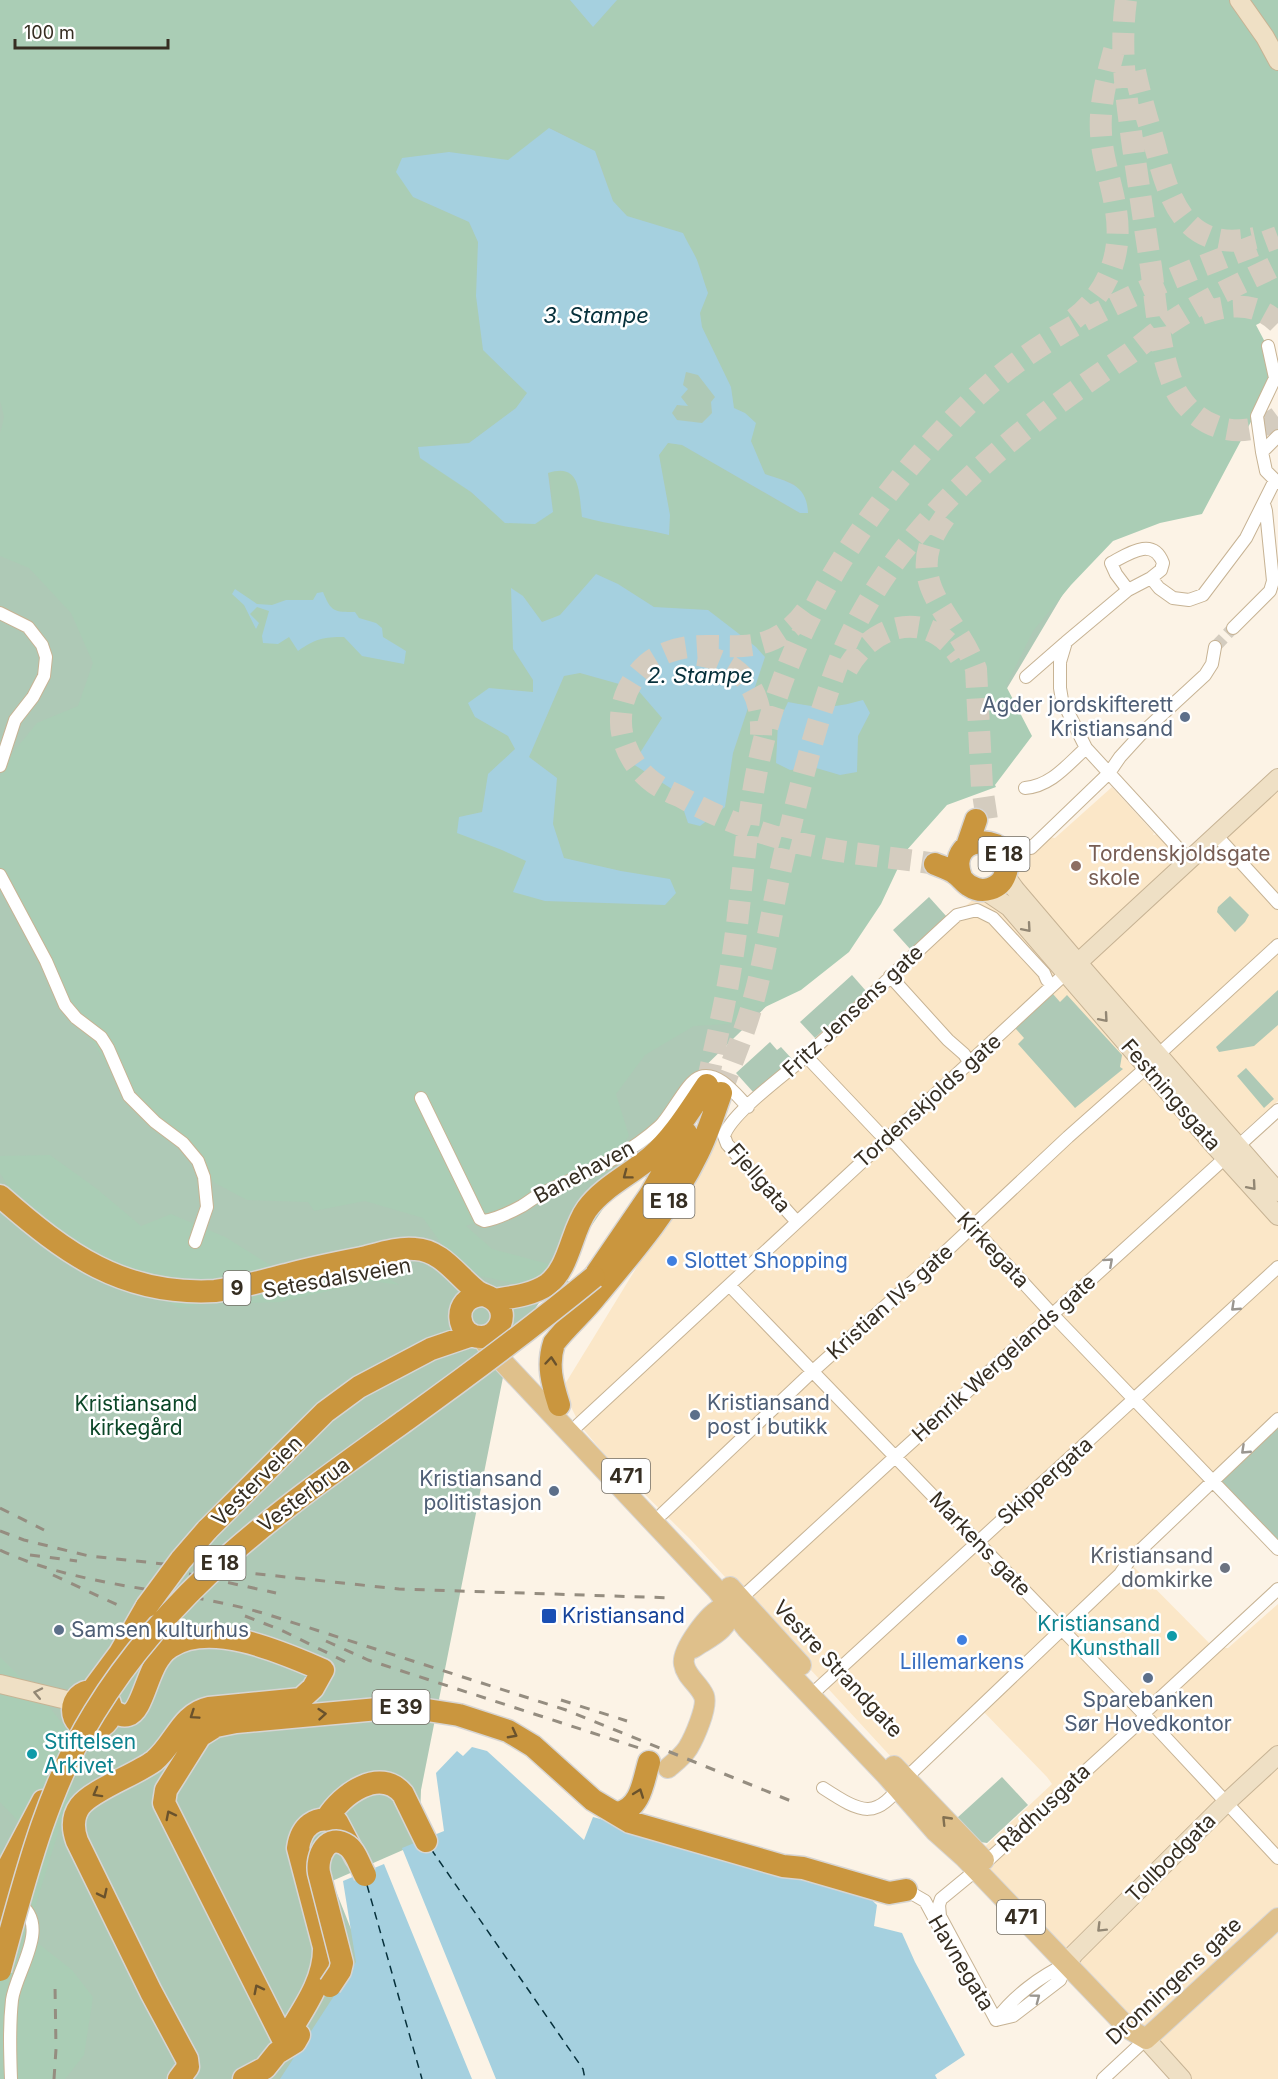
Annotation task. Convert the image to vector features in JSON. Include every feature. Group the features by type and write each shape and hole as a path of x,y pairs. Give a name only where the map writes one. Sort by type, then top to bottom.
{"highway":[{"name":"E 18","path":"961,877 958,862 981,820 995,845"},
{"name":"E 18","path":"983,841 995,845 1007,861 1005,875 997,885 984,890 973,888 936,859 983,841"},
{"name":"E 18","path":"479,1325 469,1299 524,1294 546,1285 562,1265 581,1218 589,1207 598,1197 650,1158 714,1089 572,1323"},
{"name":"Setesdalsveien","path":"0,1196 49,1236 103,1271 156,1289 196,1292 233,1289 304,1270 416,1248 438,1256 488,1297"},
{"name":"Setesdalsveien","path":"0,1211 79,1270 116,1289 148,1299 185,1304 224,1302 294,1282 410,1262 427,1266 447,1281 457,1298 479,1325"},
{"name":"Vesterbrua","path":"0,1970 33,1852 50,1804 74,1749 112,1686 162,1622 224,1559 269,1520 499,1353 595,1287"},
{"path":"479,1325 501,1311 488,1297"},
{"path":"479,1325 549,1328 572,1323"},
{"path":"559,1405 551,1382 551,1353 554,1343 572,1323"},
{"name":"Vesterveien","path":"2,1897 77,1736 94,1711 120,1653 147,1606 181,1560 207,1530 325,1412 359,1387 479,1325"},
{"path":"94,1711 118,1730 139,1727 152,1712 153,1668 165,1650 186,1640 214,1638 262,1646 323,1670 313,1688 301,1699 209,1708 195,1712 165,1751 78,1808 74,1822 77,1841 151,1992 187,2059 188,2067 183,2075"},
{"name":"E 39","path":"284,2044 164,1803 166,1790 200,1736 216,1726 236,1722 408,1707 459,1715 508,1731 533,1746 593,1800 630,1822 783,1866 803,1868 889,1893 915,1896"},
{"path":"618,1813 630,1810 659,1765"},
{"path":"327,1818 337,1804 364,1786 375,1782 385,1783 403,1794 426,1841"},
{"path":"244,2079 265,2068 284,2044 317,1985 324,1959 324,1947 298,1848 304,1829 315,1821 327,1818 342,1828 364,1875 352,1850 347,1845 335,1842 321,1851 318,1862 319,1874 342,1963 295,2042 284,2044"},
{"path":"262,2079 279,2067 285,2057 284,2044"}],"main road":[{"path":"1239,0 1265,37 1278,61"},
{"name":"Tordenskjolds gate","path":"1072,968 1278,778"},
{"path":"1005,875 1072,968"},
{"path":"984,890 1009,907 1072,968"},
{"name":"Festningsgata","path":"1072,968 1232,1151 1278,1216"},
{"name":"Festningsgata","path":"1232,1151 1278,1192"},
{"name":"Vestre Strandgate","path":"479,1325 520,1361 662,1514 736,1604"},
{"name":"Vestre Strandgate","path":"479,1325 662,1530 736,1604 1070,1959 1137,2023 1146,2039 1182,2079"},
{"path":"659,1765 688,1748 705,1705 704,1696 686,1671 684,1664 686,1652 721,1630 729,1620 736,1604"},
{"path":"0,1684 94,1711"},
{"name":"Tollbodgata","path":"1070,1959 1226,1803 1278,1755"},
{"name":"Dronningens gate","path":"1146,2039 1278,1918"}],"street":[{"path":"1151,578 1159,588 1173,598 1189,600 1203,595 1246,538 1277,482 1266,471 1257,416 1275,378 1268,346"},
{"path":"1262,452 1278,436"},
{"path":"1233,628 1270,591 1273,581 1264,504"},
{"path":"1026,677 1128,590 1161,570 1163,563 1156,552 1138,548 1111,562 1116,574 1128,590"},
{"path":"0,613 25,625 34,634 42,645 46,657 46,668 39,687 15,720 0,766"},
{"path":"1066,642 1060,662 1062,700 1086,748 1188,859"},
{"path":"1031,848 1109,773 1141,734 1205,675 1212,664 1215,647"},
{"path":"1025,788 1038,787 1051,779 1086,748"},
{"path":"1216,835 1278,903"},
{"path":"0,875 46,961 65,1005 76,1018 101,1037 129,1096 154,1122 183,1143 198,1161 204,1177 207,1207 195,1242"},
{"name":"Fritz Jensens gate","path":"748,1107 957,915 977,910 993,918 1044,973 1047,980"},
{"name":"Kristian IVs gate","path":"662,1514 813,1371 972,1228 1278,945"},
{"name":"Tordenskjolds gate","path":"578,1425 1072,968"},
{"path":"890,976 970,1063"},
{"name":"Kirkegata","path":"806,1056 879,1133 896,1144 1052,1314 1211,1482 1278,1549"},
{"name":"Banehaven","path":"421,1098 480,1219 484,1221 491,1220 603,1166 636,1146 662,1124 675,1109 691,1081 700,1076 716,1078 748,1107"},
{"name":"Fjellgata","path":"748,1107 726,1129 724,1136 727,1144 797,1222"},
{"name":"Henrik Wergelands gate","path":"736,1604 895,1456 1278,1110"},
{"name":"Skippergata","path":"816,1691 1278,1267"},
{"name":"Markens gate","path":"729,1285 1144,1715 1278,1858"},
{"path":"823,1788 849,1804 875,1809 883,1804 1119,1574 1129,1560 1278,1419"},
{"name":"Rådhusgata","path":"941,1899 981,1866 1123,1736 1278,1589"},
{"name":"Havnegata","path":"915,1896 980,2002 996,2020"},
{"path":"2,1897 25,1908 32,1927 30,1948 12,1996 9,2030 11,2079"},
{"name":"Havnegata","path":"941,1899 940,1916 996,2020"},
{"name":"Tollbodgata","path":"996,2020 1007,2004 1070,1959"},
{"name":"Dronningens gate","path":"1103,2079 1146,2039"}],"shaded area":[{"path":"1278,785 1278,1101 1212,1159 1278,1220 1278,1422 1130,1563 1213,1647 1228,1648 1278,1604 1278,2079 1184,2079 976,1855 1052,1784 1047,1777 980,1708 905,1772 690,1539 604,1454 580,1425 562,1389 724,1125 1043,836 1055,838 1112,787 1154,833 1153,835 1162,833 1198,854"}],"green space":[{"name":"Kristiansand kirkegård","path":"0,0 1278,0 1255,313 1094,542 946,791 870,905 690,1081 509,1347 421,1790 419,1843 332,1881 364,1962 286,2079 0,2079"},
{"path":"0,0 570,0 593,27 617,0 1278,0 1278,314 1256,325 1275,369 1254,416 1202,514 1160,523 1113,541 1071,585 1033,631 1006,686 1032,736 995,785 996,787 947,805 906,851 881,904 849,952 801,990 729,1024 694,1026 645,1055 616,1094 629,1136 611,1160 549,1182 515,1207 466,1226 492,1249 552,1265 569,1282 540,1289 480,1276 448,1253 423,1218 365,1201 314,1211 308,1202 247,1200 215,1183 175,1140 131,1102 65,999 0,877 0,777 11,755 37,723 78,706 93,663 71,613 29,568 0,556 0,434 4,417 0,400","holes":["550,128 592,149 598,156 613,201 627,216 683,233 697,260 708,293 700,313 702,327 731,387 734,408 745,413 751,441 765,474 794,483 807,513 799,513 682,445 668,443 659,455 670,515 669,535 583,517 577,482 573,476 559,470 548,472 553,512 506,523 418,447 469,443 516,408 527,393 483,350 476,296 478,242 469,222 413,197 403,158 449,152 508,161","596,574 618,584 654,607 708,610 765,657 733,753 728,783 688,823 678,793 633,764 663,718 638,689 580,673 564,676 529,757 557,778 553,824 564,858 670,879 665,905 545,901 514,892 527,861 503,850 459,817 482,812 488,774 515,749 508,736 475,717 513,689 533,693 533,680 513,649 523,596 542,622 560,615","863,701 870,713 858,736 857,772 840,775 816,768 790,770 788,702 826,707"]},
{"path":"1230,896 1249,915 1235,932 1217,912 1218,907"},
{"path":"929,897 947,917 911,950 893,930"},
{"path":"852,975 866,991 815,1038 800,1022"},
{"path":"1278,990 1278,1025 1254,1046 1219,1052 1216,1047"},
{"path":"1053,994 1060,1002 1067,995 1122,1055 1120,1067 1123,1069 1075,1108 1018,1044 1024,1038 1015,1028"},
{"path":"770,1042 777,1050 781,1047 792,1059 754,1093 736,1073"},
{"path":"1246,1068 1274,1099 1264,1108 1237,1076"},
{"path":"50,1155 97,1189 141,1226 171,1214 225,1237 275,1268 367,1267 400,1285 372,1281 280,1302 205,1304 179,1308 40,1239 0,1173 0,1156"},
{"path":"1278,1422 1278,1548 1213,1480"},
{"path":"0,1657 47,1704 79,1745 71,1791 35,1907 35,1941 72,1970 93,1997 84,2055 65,2079 0,2079 0,1860 21,1824 0,1802"},
{"path":"1002,1777 1028,1805 987,1843 980,1842 957,1818"}],"water":[{"path":"570,0 617,0 593,27"},
{"name":"3. Stampe","path":"549,128 595,151 613,201 627,216 683,233 697,260 708,293 700,313 702,327 731,387 734,408 745,413 756,423 751,441 765,474 788,482 800,490 807,503 808,513 800,513 682,445 668,443 659,455 670,515 669,535 582,517 576,482 567,472 559,471 548,473 553,512 535,524 505,523 471,492 420,458 418,447 469,443 516,408 527,393 483,350 476,296 478,242 469,222 413,197 396,172 402,158 449,152 508,160","holes":["686,372 698,375 715,397 711,402 712,413 702,423 677,420 672,413 677,405 688,406 681,397 688,389 683,385"]},
{"name":"2. Stampe","path":"596,574 618,584 654,607 708,610 756,647 765,657 733,753 725,807 700,826 688,823 678,793 633,764 662,718 637,689 580,673 564,676 529,757 557,778 553,824 564,858 670,879 676,893 665,905 545,901 513,892 526,861 457,833 459,817 482,812 488,774 515,749 508,736 475,717 468,703 489,688 533,692 533,680 513,649 511,588 523,596 542,622 560,615"},
{"path":"235,589 257,604 272,605 286,600 313,600 317,593 323,592 328,604 334,610 355,612 359,618 376,623 382,628 383,637 406,651 404,664 362,656 344,637 320,640 298,651 289,637 278,644 263,643 262,636 269,611 257,607 250,614 259,623 256,629 244,605 232,594"},
{"path":"863,700 870,713 858,736 857,772 840,775 816,768 790,770 776,763 778,723 788,702 826,707"},
{"path":"472,1747 487,1751 584,1840 593,1817 861,1890 877,1905 874,1926 902,1933 965,2055 935,2075 937,2079 496,2079 402,1848 444,1831 436,1773 457,1751 463,1756"},
{"path":"384,1864 472,2079 280,2079 356,1962 343,1881"}],"ferry route":[{"path":"431,1849 583,2069 585,2079"},
{"path":"367,1885 422,2079"}],"tunnel":[{"path":"1126,0 1123,39 1129,116 1160,334 1167,368 1179,396 1188,408 1211,424 1224,429 1251,429 1265,425 1278,417"},
{"path":"1074,319 1097,296 1111,268 1115,253 1117,222 1103,151 1101,110 1116,43"},
{"path":"1135,71 1166,182 1183,216 1195,229 1211,237 1231,241 1255,238"},
{"path":"707,1085 730,976 751,803 761,752 773,708 807,623 852,543 878,506 937,436 978,395 1023,358 1052,339 1114,305 1180,275 1278,237"},
{"path":"721,1093 754,998 778,881 824,703 854,628 882,580 915,535 953,494 994,455 1038,419 1171,322 1210,299 1278,265"},
{"path":"1201,314 1221,308 1241,306 1260,311 1278,323"},
{"path":"945,517 932,540 927,560 928,579 935,596 967,649 976,669 982,787 987,820"},
{"path":"806,611 789,629 771,640 753,645 697,646 678,649 651,661 632,682 622,710 621,727 632,760 643,773 664,789 745,827 779,838 828,849 935,864"},
{"path":"847,669 858,653 871,641 886,632 901,627 917,627 933,632 947,642 960,657"},
{"path":"1215,647 1233,628"},
{"path":"698,655 727,664 747,681 758,705 761,735"}],"railway":[{"path":"0,1508 44,1530"},
{"path":"0,1531 24,1540 89,1556 399,1589 674,1598"},
{"path":"0,1550 64,1573 233,1605 266,1614 566,1710 796,1803"},
{"path":"30,1555 77,1561"},
{"path":"189,1574 276,1593"},
{"path":"53,1575 122,1607"},
{"path":"245,1616 281,1630 352,1665"},
{"path":"326,1641 368,1660 639,1748"},
{"path":"561,1700 627,1721"},
{"path":"54,2079 55,1985"}],"place":[{"name":"Agder jordskifterett Kristiansand","path":"1185,717"},
{"name":"Tordenskjoldsgate skole","path":"1076,866"},
{"name":"Slottet Shopping","path":"672,1261"},
{"name":"Kristiansand post i butikk","path":"695,1415"},
{"name":"Kristiansand politistasjon","path":"554,1491"},
{"name":"Kristiansand domkirke","path":"1225,1568"},
{"name":"Kristiansand","path":"549,1616"},
{"name":"Samsen kulturhus","path":"59,1630"},
{"name":"Kristiansand Kunsthall","path":"1172,1636"},
{"name":"Lillemarkens","path":"962,1640"},
{"name":"Sparebanken Sør Hovedkontor","path":"1148,1678"},
{"name":"Stiftelsen Arkivet","path":"32,1754"}]}
